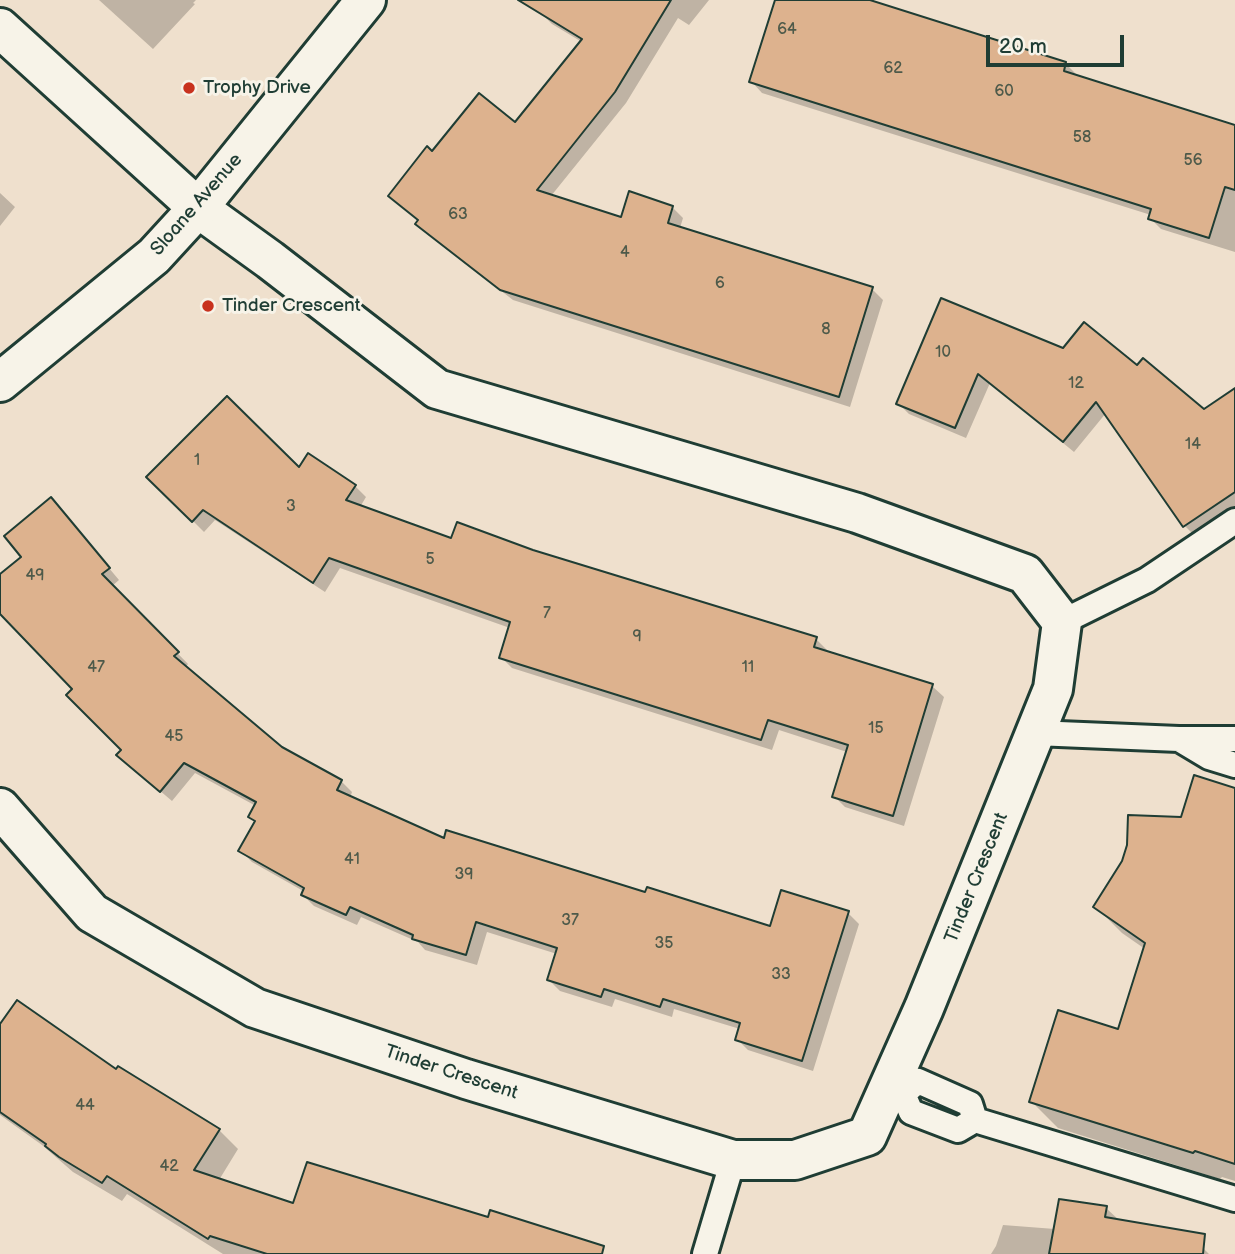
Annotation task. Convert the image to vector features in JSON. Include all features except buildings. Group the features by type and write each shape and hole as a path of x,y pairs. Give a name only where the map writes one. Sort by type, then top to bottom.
{"street":[{"name":"Sloane Avenue","path":"0,382 154,256 198,208 366,0"},
{"path":"0,28 198,208 437,389 857,513 1025,574 1062,622"},
{"name":"Tinder Crescent","path":"0,808 92,913 255,1008 466,1080 733,1160 795,1160 867,1136 896,1091 924,1008 1053,689 1062,622"}],"lane":[{"path":"1062,622 1147,580 1235,521"},
{"path":"1035,733 1179,739 1235,738"},
{"path":"1179,739 1209,757 1235,765"},
{"path":"896,1091 911,1112 958,1130 975,1120 1235,1199"},
{"path":"705,1254 733,1160"}],"place":[{"name":"Trophy Drive","path":"189,88"},
{"name":"Tinder Crescent","path":"208,306"}]}
